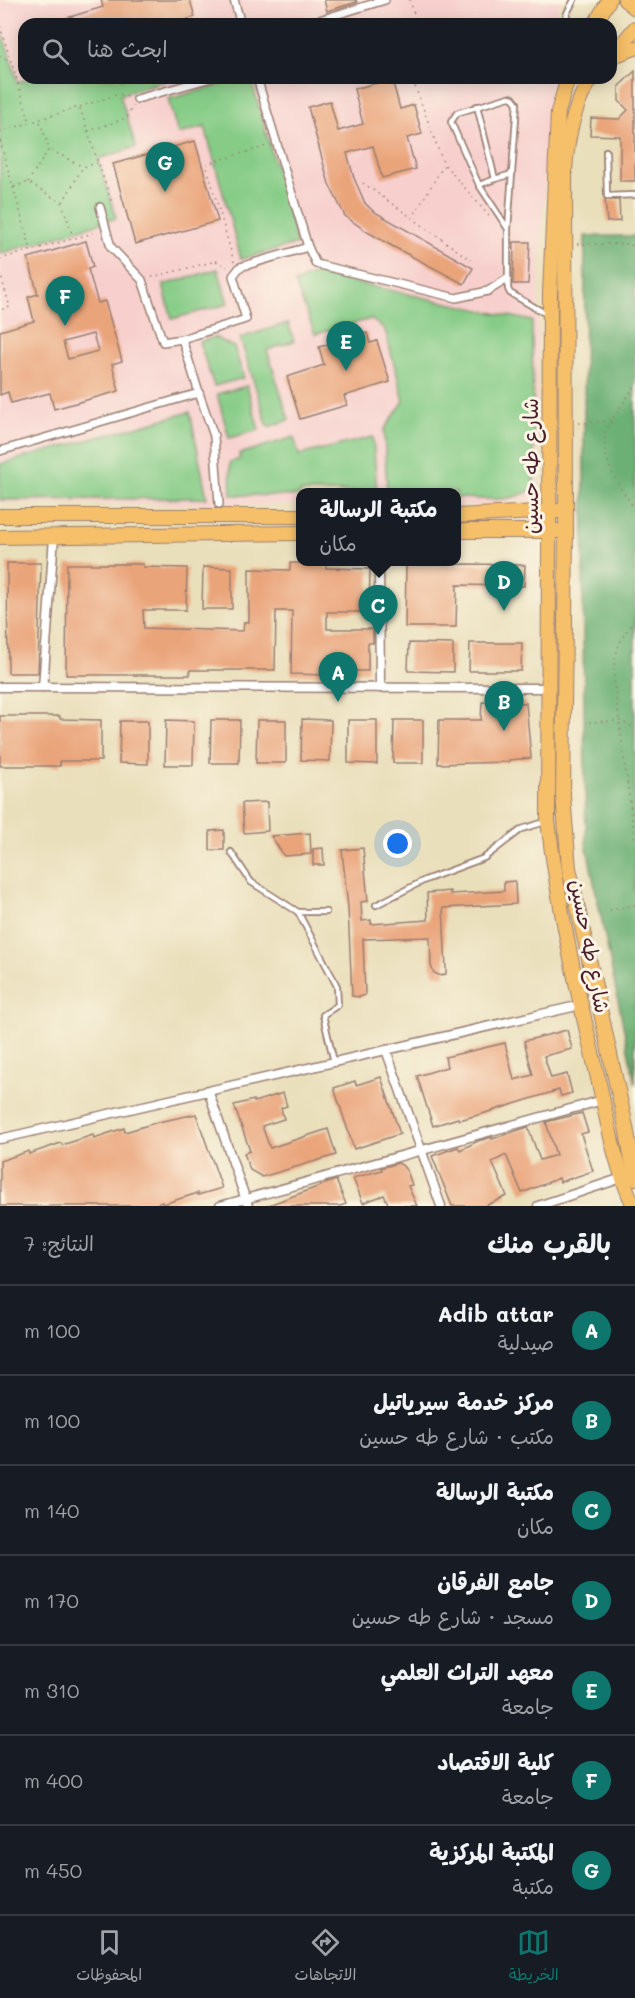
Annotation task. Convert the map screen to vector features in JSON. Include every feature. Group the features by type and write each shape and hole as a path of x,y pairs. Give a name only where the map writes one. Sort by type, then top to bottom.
{"main road":[{"path":"598,18 609,0"},
{"path":"626,0 635,8"},
{"path":"617,50 635,28"},
{"path":"617,55 635,48"},
{"name":"شارع طه حسين","path":"566,84 558,112 550,316 548,821 553,863 581,1005 603,1100 629,1178"},
{"name":"شارع طه حسين","path":"589,84 574,116 567,144 565,171 567,244 563,796 569,868 626,1127 629,1178 634,1206"},
{"path":"461,516 566,511"},
{"path":"0,516 296,516"},
{"path":"461,531 566,531"},
{"path":"0,537 296,533"}],"street":[{"path":"234,0 239,18"},
{"path":"326,18 386,0"},
{"path":"137,99 190,84"},
{"path":"259,84 308,248 316,264 456,298 488,291 507,279"},
{"path":"100,207 111,247 142,279 163,342 183,339 246,319 233,276 240,267 308,248"},
{"path":"183,339 214,436 219,504"},
{"path":"0,451 199,393"},
{"path":"43,687 54,537"},
{"path":"379,566 380,688"},
{"path":"0,687 547,688"},
{"path":"0,1139 581,1005"},
{"path":"386,1050 441,1206"},
{"path":"208,1090 247,1202"},
{"path":"220,1206 247,1202 603,1100"},
{"path":"541,1206 629,1178"}],"lane":[{"path":"566,18 574,0"},
{"path":"508,229 479,185 451,122 457,113 509,97 517,103 508,229 507,279 510,293 550,316"},
{"path":"477,106 495,179"},
{"path":"606,151 606,196 635,195"},
{"path":"479,185 512,174"},
{"path":"376,905 425,880 484,858 522,829 548,821"},
{"path":"231,852 251,882 298,912 337,986 338,1005 323,1015 334,1062"},
{"path":"298,912 326,912"}],"path":[{"path":"410,0 415,18"},
{"path":"0,26 18,84"},
{"path":"0,56 11,61"},
{"path":"18,84 30,123"},
{"path":"414,84 444,165 494,221"},
{"path":"0,132 120,94"},
{"path":"88,131 128,118 137,99"},
{"path":"80,107 111,201 100,207"},
{"path":"39,120 49,149 83,167 98,163"},
{"path":"0,141 31,250"},
{"path":"236,272 206,164 277,144"},
{"path":"13,187 28,182 49,149"},
{"path":"412,218 444,165"},
{"path":"62,203 83,167"},
{"path":"28,182 62,203 73,238"},
{"path":"363,183 471,260"},
{"path":"0,259 106,229"},
{"path":"567,244 629,244 635,248"},
{"path":"142,279 216,261 236,272"},
{"path":"0,273 10,307 0,310"},
{"path":"635,386 604,430 603,445 610,466 635,509"},
{"path":"566,424 611,421"},
{"path":"635,621 619,642 614,662 614,681 635,841"},
{"path":"590,722 620,721 635,728"},
{"path":"610,910 635,904"}],"shaded area":[{"path":"0,0 563,0 558,6 557,18 18,18 18,84 551,84 538,309 537,498 492,506 461,506 461,488 296,488 296,505 0,503"}],"green space":[{"path":"0,26 18,84 154,84 120,95 136,147 98,159 116,218 0,254"},
{"path":"223,84 253,84 297,244 241,259 205,127 178,134 168,99"},
{"path":"585,236 635,236 635,1084 586,843 583,636"},
{"path":"218,269 228,304 172,319 163,285"},
{"path":"315,274 532,321 534,488 517,496 496,499 461,498 461,488 387,488 384,430 404,401 385,330 371,319 315,334 295,283"},
{"path":"288,323 294,341 267,350 289,420 268,427 240,338"},
{"path":"214,337 234,347 244,378 214,386 199,342"},
{"path":"247,386 259,430 229,438 217,394"},
{"path":"190,412 207,498 0,500 0,464"},
{"path":"294,437 299,455 373,437 377,488 296,488 296,496 231,495 230,462 240,459 239,454"}],"building":[{"path":"101,0 190,0 195,17 66,18 103,7"},
{"path":"324,0 356,0 357,2 327,11"},
{"path":"635,71 635,181 620,181 620,136 590,135 591,118 619,119 628,110 619,101 619,86"},
{"path":"373,84 393,84 400,109 414,105 422,134 407,138 416,169 382,178 373,146 347,153 354,178 365,203 373,211 473,268 464,284 392,246 345,216 329,184 308,107 330,101 338,131 363,124 354,89"},
{"path":"195,141 218,221 135,244 113,164"},
{"path":"605,200 619,200 620,221 607,222"},
{"path":"86,241 93,267 88,269 98,303 105,301 122,361 112,364 119,391 54,409 50,393 11,403 8,392 0,395 0,331 34,321 28,297 38,294 28,258","holes":["93,334 98,351 68,359 63,342"]},
{"path":"514,242 530,242 528,284 513,284"},
{"path":"367,333 370,343 377,341 390,382 344,396 347,405 300,419 287,377 324,365 319,347"},
{"path":"7,563 41,563 38,673 8,673"},
{"path":"290,563 296,563 296,566 370,569 369,612 327,612 327,629 373,629 373,643 368,643 368,671 327,671 326,675 291,674 292,611 276,611 275,670 190,670 190,675 66,675 67,564 143,564 143,567 187,568 186,610 143,610 144,628 243,631 244,622 249,622 249,569 290,570"},
{"path":"461,564 525,565 524,586 457,585 456,627 405,627 406,566 461,566"},
{"path":"203,567 232,568 232,609 202,609"},
{"path":"409,643 453,644 453,672 408,671"},
{"path":"470,643 522,643 521,671 469,671"},
{"path":"482,702 526,703 531,758 509,760 509,762 438,764 439,720 481,720"},
{"path":"0,716 60,716 60,719 101,720 101,761 60,761 60,766 0,766"},
{"path":"302,719 331,720 330,761 301,760"},
{"path":"166,720 194,721 193,765 165,765"},
{"path":"211,720 240,720 239,763 210,763"},
{"path":"257,720 286,720 286,763 256,763"},
{"path":"348,720 377,720 377,764 348,763"},
{"path":"394,720 423,720 423,763 393,763"},
{"path":"120,721 148,721 148,764 119,763"},
{"path":"267,802 268,831 244,833 242,803"},
{"path":"224,830 224,850 210,850 210,831"},
{"path":"310,833 311,854 284,856 271,836"},
{"path":"323,848 324,865 313,865 313,849"},
{"path":"363,848 368,901 361,902 362,921 371,920 371,924 428,920 427,893 504,891 504,882 515,881 516,904 443,908 446,974 441,976 434,973 431,966 430,937 363,939 365,995 352,996 348,908 342,850"},
{"path":"567,1030 572,1049 544,1056 551,1078 567,1074 572,1093 561,1096 559,1090 482,1114 459,1120 458,1118 433,1126 417,1076 447,1067 445,1057 505,1043 514,1080 533,1075 524,1041"},
{"path":"381,1077 400,1134 354,1149 334,1088 355,1081 356,1085"},
{"path":"283,1093 287,1106 281,1108 284,1119 262,1126 270,1148 328,1129 336,1155 262,1177 250,1170 244,1153 250,1151 234,1105 254,1100 254,1102"},
{"path":"582,1113 588,1132 581,1134 593,1171 560,1182 559,1178 522,1193 506,1155 492,1162 507,1196 485,1206 452,1206 432,1156 458,1147 460,1150 478,1141 492,1137 492,1139 528,1127 540,1160 556,1155 546,1122"},
{"path":"196,1114 222,1188 151,1206 0,1206 0,1161 29,1151 29,1154 93,1135 94,1138 124,1128 125,1132"},
{"path":"398,1163 407,1171 412,1185 408,1186 417,1206 389,1206 384,1195 363,1203 353,1178"},
{"path":"336,1180 346,1204 340,1206 266,1206"}],"place":[{"name":"المكتبة المركزية","path":"165,192"},
{"name":"كلية الاقتصاد","path":"65,326"},
{"name":"معهد التراث العلمي","path":"346,371"},
{"name":"جامع الفرقان","path":"504,611"},
{"name":"مكتبة الرسالة","path":"378,635"},
{"name":"Adib attar","path":"338,702"},
{"name":"مركز خدمة سيرياتيل","path":"504,731"}]}
